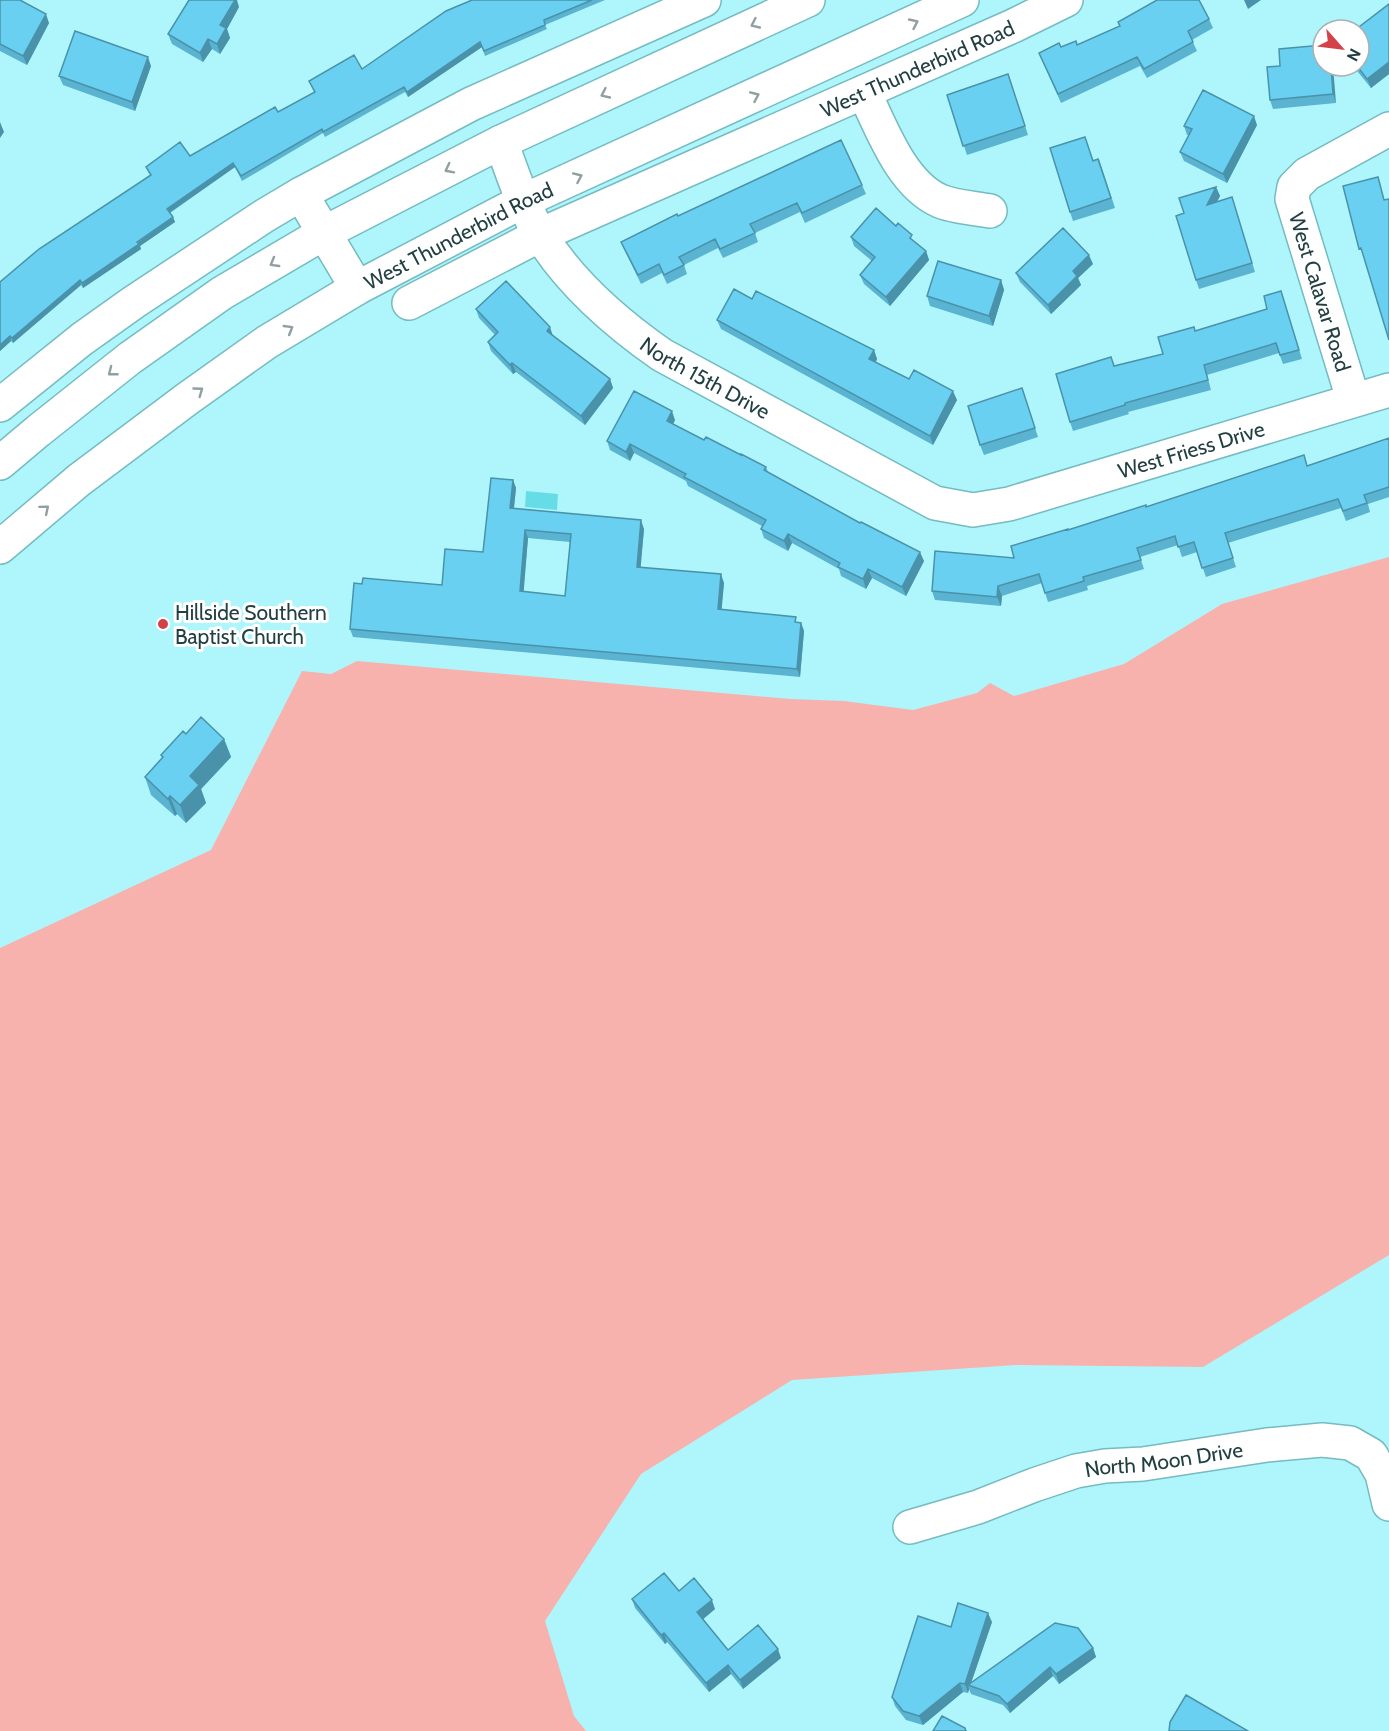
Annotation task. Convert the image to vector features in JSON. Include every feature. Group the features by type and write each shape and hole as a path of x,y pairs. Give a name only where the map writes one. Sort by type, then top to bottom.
{"street":[{"path":"0,405 82,339 134,302 301,194 471,104 704,0"},
{"path":"0,463 130,358 222,294 324,234 501,142 808,0"},
{"name":"West Thunderbird Road","path":"0,547 79,480 187,399 267,342 357,288 523,201 962,0"},
{"name":"West Thunderbird Road","path":"409,303 540,235 1013,26 1066,0"},
{"path":"864,92 893,152 912,180 940,201 990,211"},
{"name":"West Calavar Road","path":"1353,399 1292,199 1294,188 1307,174 1389,129"},
{"name":"North 15th Drive","path":"501,142 523,201 540,235 556,258 600,306 636,336 662,355 935,503 973,510 994,507"},
{"path":"301,194 357,288"},
{"name":"West Friess Drive","path":"994,507 1389,390"},
{"name":"North Moon Drive","path":"910,1527 978,1507 1076,1471 1105,1466 1143,1464 1267,1445 1322,1440 1350,1443 1371,1455 1383,1474 1389,1504"}],"shaded area":[{"path":"1389,557 1389,1255 1203,1367 1016,1365 792,1380 641,1474 545,1621 574,1716 586,1731 0,1731 0,948 211,850 302,671 331,674 357,661 791,699 844,701 913,710 977,693 990,683 1014,696 1124,664 1222,604"}],"water":[{"path":"526,491 558,494 557,510 525,507"}],"building":[{"path":"0,0 20,0 46,14 23,56 0,44"},
{"path":"189,0 235,0 220,25 226,28 217,44 208,39 200,53 168,34"},
{"path":"472,0 592,0 544,20 545,25 484,51 480,42 407,92 404,87 323,132 322,129 241,176 233,163 167,209 173,217 137,242 139,244 82,283 80,280 12,338 10,336 0,345 0,282 39,249 151,175 146,167 180,142 190,156 275,107 278,112 315,92 309,81 354,55 362,69 446,11"},
{"path":"1157,0 1199,0 1209,19 1188,31 1193,42 1144,69 1137,57 1058,94 1039,53 1059,43 1061,47 1076,41 1077,45 1120,26 1118,22"},
{"path":"1389,4 1389,62 1371,76 1371,18"},
{"path":"75,31 148,57 132,102 59,76"},
{"path":"1311,46 1311,78 1332,78 1333,94 1270,100 1267,67 1280,66 1279,49"},
{"path":"1008,74 1025,126 963,146 947,95"},
{"path":"1203,90 1254,116 1223,174 1180,152 1192,129 1184,126"},
{"path":"1085,137 1093,161 1098,159 1111,198 1070,212 1050,148"},
{"path":"841,140 862,185 802,213 797,203 750,224 755,233 720,249 715,239 679,257 684,265 664,275 659,264 638,275 621,242 677,214 678,216"},
{"path":"1378,177 1384,200 1389,199 1389,340 1361,248 1359,249 1343,186"},
{"path":"1216,187 1207,205 1232,197 1252,263 1196,280 1176,216 1184,213 1179,198"},
{"path":"876,208 896,226 898,223 912,235 910,238 926,251 886,297 860,275 875,257 851,237"},
{"path":"1063,228 1089,255 1073,271 1077,276 1048,305 1016,273"},
{"path":"938,261 1001,280 989,316 927,296"},
{"path":"506,281 550,327 547,331 610,379 581,416 512,363 510,365 488,342 498,332 476,309"},
{"path":"734,289 752,299 756,291 874,350 869,359 909,379 914,370 953,391 930,436 717,320"},
{"path":"1281,291 1299,350 1280,355 1276,343 1204,365 1208,380 1125,403 1125,405 1070,422 1056,374 1111,357 1114,366 1163,354 1158,337 1194,327 1195,331 1267,309 1264,296"},
{"path":"1022,388 1035,428 980,445 968,406"},
{"path":"634,391 672,411 667,421 704,440 706,437 741,454 766,467 764,470 860,523 920,552 902,587 868,569 863,579 838,567 840,563 788,534 784,541 761,529 766,520 684,477 686,474 630,444 626,452 607,441"},
{"path":"1389,438 1389,487 1364,495 1367,503 1343,511 1338,499 1225,533 1233,558 1202,568 1194,542 1178,547 1175,536 1137,548 1141,560 1083,577 1084,581 1045,593 1039,574 998,586 997,597 932,591 935,551 1014,558 1011,546 1146,505 1146,507 1304,455 1307,466"},
{"path":"491,478 513,480 510,508 641,520 637,567 721,574 718,609 796,617 795,622 801,623 797,669 350,629 354,583 362,584 363,578 442,585 445,549 483,552","holes":["525,530 571,534 565,596 520,591"]},
{"path":"201,717 224,739 190,776 199,785 180,805 170,796 168,799 145,777 183,731 186,734"},
{"path":"664,1573 679,1591 694,1578 712,1600 697,1612 728,1650 758,1625 778,1649 740,1680 728,1665 706,1683 664,1633 661,1635 632,1599"},
{"path":"958,1603 988,1613 965,1684 960,1683 919,1716 903,1711 892,1697 918,1616 951,1627"},
{"path":"1055,1623 1078,1628 1093,1648 1056,1674 1050,1667 1007,1704 999,1696 968,1685"},
{"path":"1186,1695 1248,1731 1169,1731 1170,1722"},
{"path":"942,1716 965,1728 966,1731 933,1731"}],"place":[{"name":"Hillside Southern Baptist Church","path":"163,624"}]}
